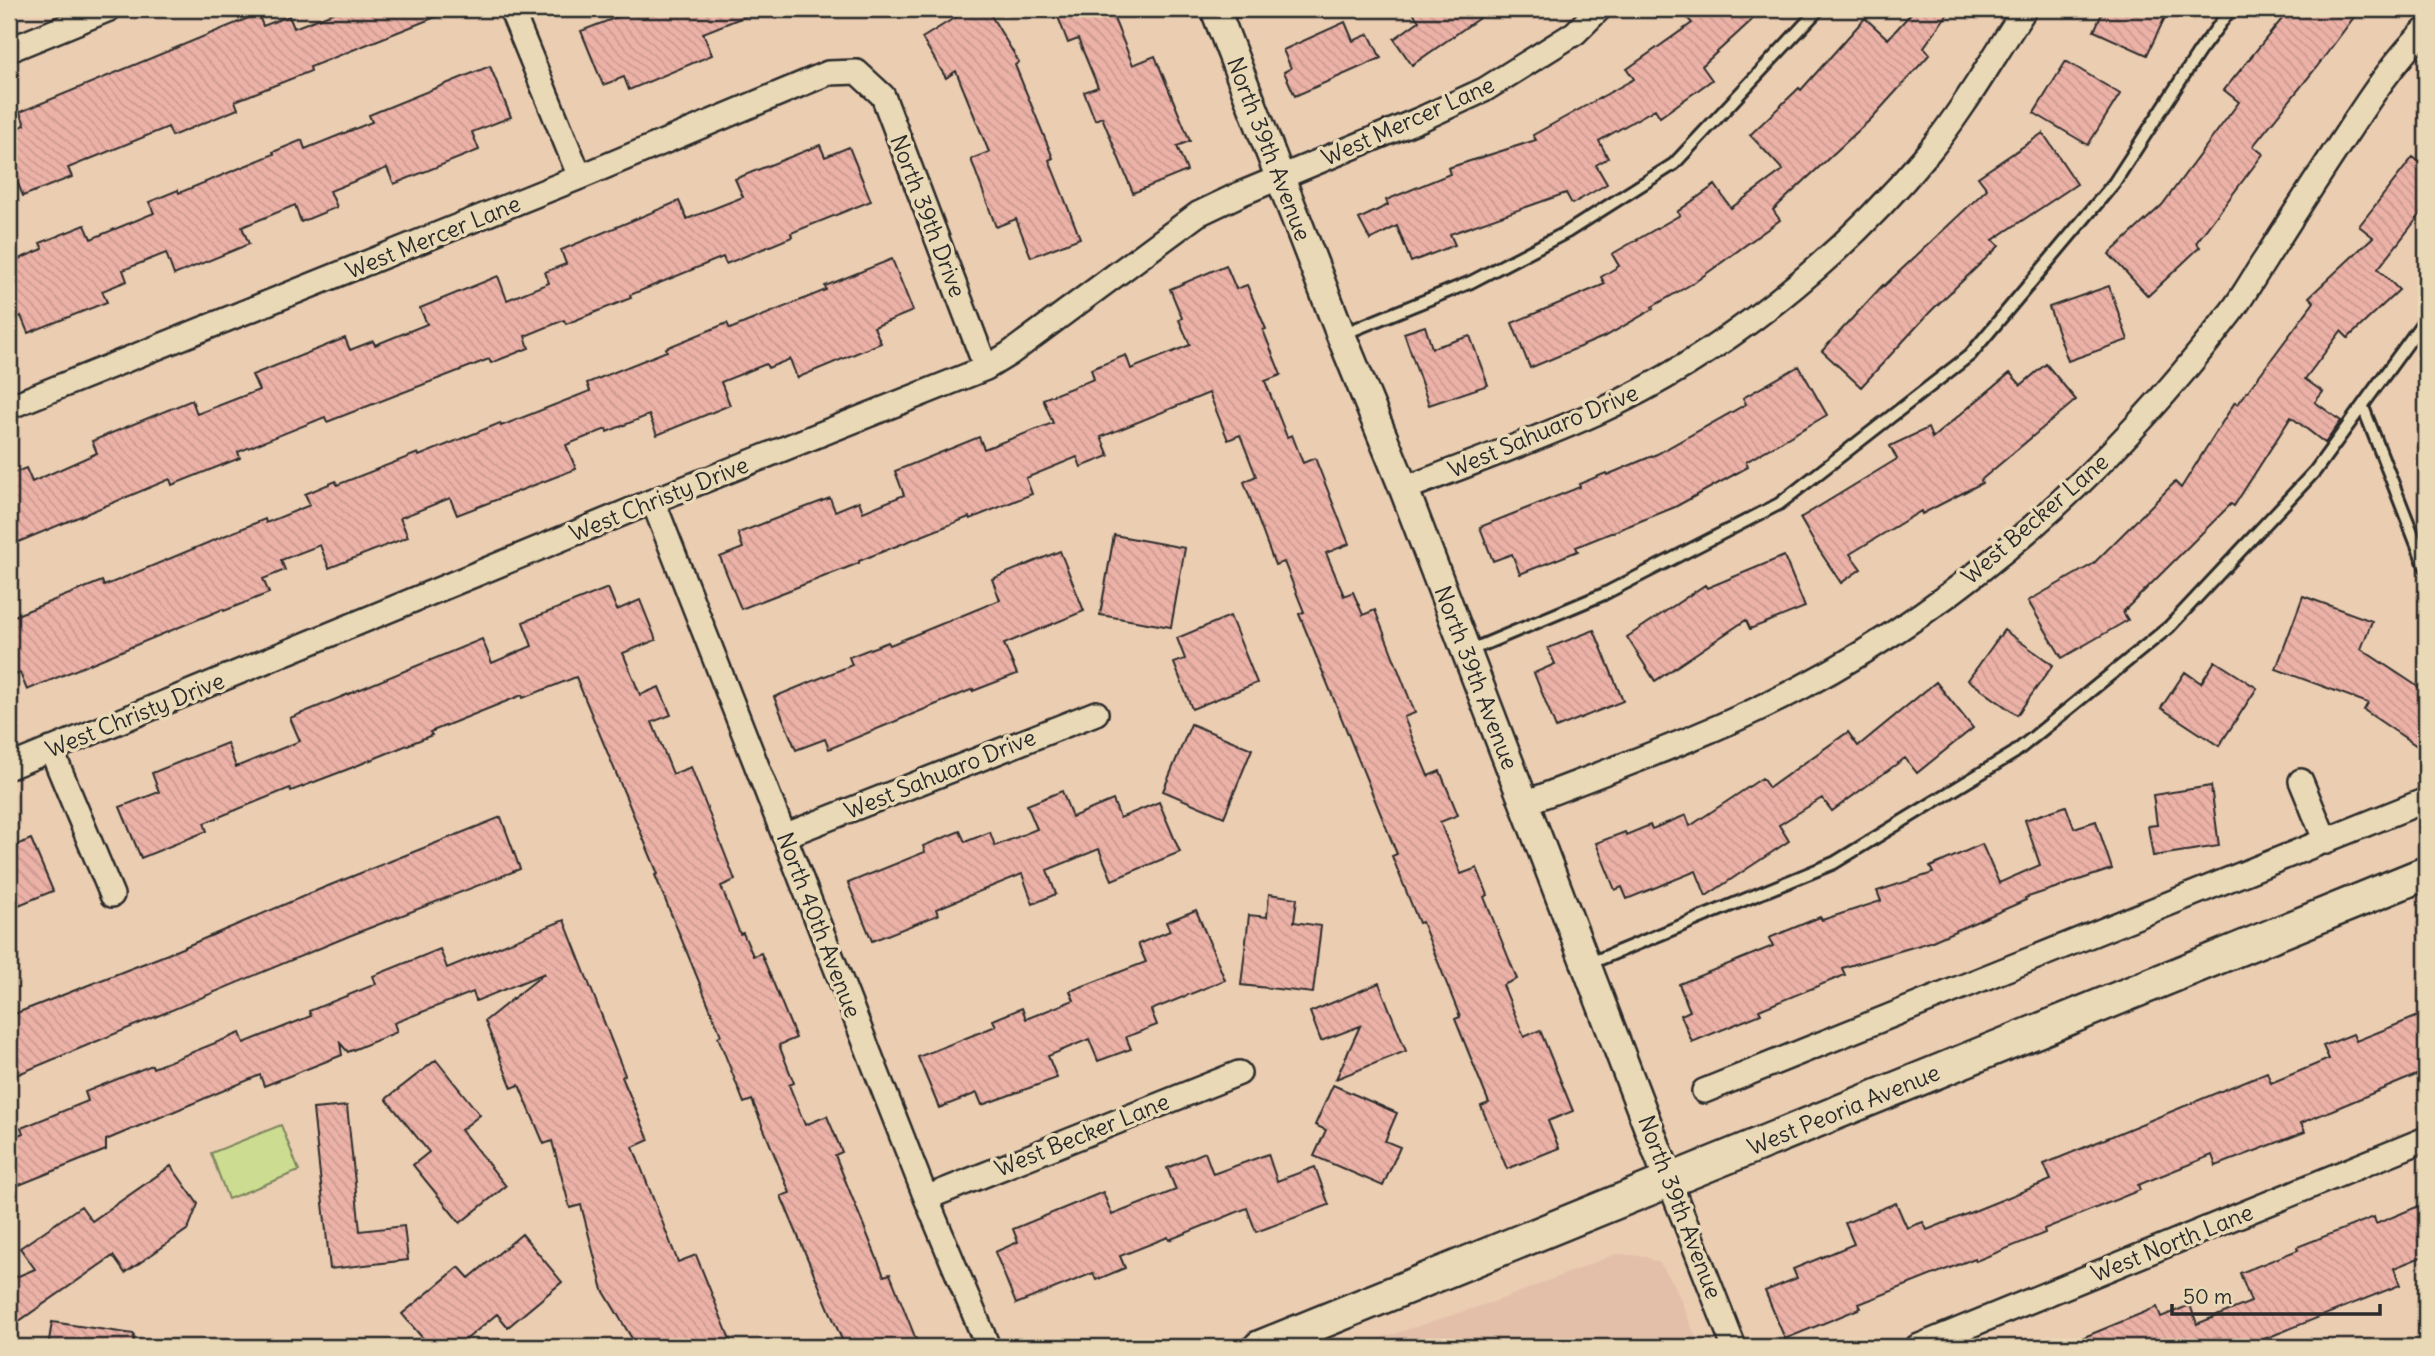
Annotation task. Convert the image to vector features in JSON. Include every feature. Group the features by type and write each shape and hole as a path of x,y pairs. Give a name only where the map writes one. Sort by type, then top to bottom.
{"main road":[{"name":"West Peoria Avenue","path":"1260,1347 2426,873"}],"street":[{"path":"9,50 109,9"},
{"path":"511,9 580,177"},
{"name":"West Mercer Lane","path":"1280,177 1484,90 1575,33 1600,9"},
{"name":"West Sahuaro Drive","path":"1404,489 1596,413 1670,375 1758,315 1823,263 1882,206 1929,151 1962,106 2025,9"},
{"name":"North 39th Avenue","path":"1224,12 1280,177 1340,335 1404,489 1734,1347"},
{"name":"West Becker Lane","path":"1525,803 1711,730 1803,687 1891,635 1985,567 2070,495 2149,414 2230,314 2375,90 2426,29"},
{"name":"West Mercer Lane","path":"9,407 580,177 828,73 857,72"},
{"name":"North 39th Drive","path":"857,72 883,96 985,368"},
{"name":"West Christy Drive","path":"9,767 653,501 985,368 1009,354 1198,214 1280,177"},
{"name":"North 40th Avenue","path":"653,501 926,1198 988,1347"},
{"name":"West Sahuaro Drive","path":"784,836 1096,713"},
{"path":"51,750 112,895"},
{"path":"2301,781 2326,842"},
{"path":"1704,1091 2426,800"},
{"name":"West Becker Lane","path":"926,1198 1239,1073"},
{"name":"West North Lane","path":"1917,1347 2426,1139"}],"lane":[{"path":"1340,335 1471,282 1567,232 1674,164 1819,9"},
{"path":"1466,652 1604,594 1779,504 1970,355 2114,183 2199,52 2231,9"},
{"path":"1588,964 1834,863 2014,753 2169,626 2315,471 2426,318"},
{"path":"2363,407 2426,568"}],"shaded area":[{"path":"1616,1254 1643,1256 1660,1263 1674,1284 1700,1347 1353,1347 1502,1299"}],"green space":[{"path":"281,1125 299,1171 228,1199 211,1153"}],"building":[{"path":"343,9 453,10 310,67 311,71 235,101 238,109 172,136 168,127 68,168 72,177 23,196 9,161 9,131 25,125 20,112 258,14 263,26 289,16 294,28"},
{"path":"638,9 761,10 703,33 712,55 629,90 624,77 603,85 581,31"},
{"path":"969,9 987,9 1019,62 1015,65 1053,158 1049,160 1080,238 1031,257 1016,219 996,227 971,159 989,152 956,71 946,78 922,38"},
{"path":"1055,9 1110,9 1133,65 1155,56 1190,141 1177,146 1187,171 1133,193 1102,117 1095,120 1084,92 1098,87 1078,39 1068,43"},
{"path":"1410,9 1492,9 1412,65 1394,39 1419,21"},
{"path":"1679,9 1764,9 1702,66 1712,80 1660,117 1655,109 1599,141 1608,158 1596,165 1607,184 1572,204 1566,193 1450,234 1455,245 1411,262 1397,226 1370,240 1359,219 1388,205 1386,200 1450,174 1448,168 1536,140 1533,135 1634,79 1627,69 1692,23"},
{"path":"1915,9 1951,9 1924,47 1930,54 1871,119 1773,210 1780,220 1695,282 1652,307 1653,309 1608,335 1530,368 1512,323 1605,284 1601,277 1619,266 1612,254 1680,215 1677,212 1715,185 1731,208 1783,170 1750,135 1799,88 1801,90 1865,18 1888,39"},
{"path":"2104,9 2169,9 2147,55 2094,31"},
{"path":"2290,9 2360,9 2253,146 2263,154 2196,243 2200,247 2148,296 2109,254 2162,205 2239,102 2224,90"},
{"path":"1345,22 1353,41 1369,34 1381,58 1295,96 1284,72 1291,68 1283,50"},
{"path":"2066,61 2120,94 2088,145 2034,113"},
{"path":"490,66 511,117 472,132 479,150 394,184 387,168 330,191 337,207 301,222 295,205 242,227 249,244 174,275 166,253 123,270 127,281 102,291 107,302 28,333 21,316 9,321 9,263 43,249 40,243 85,225 91,239 154,213 149,202 178,190 179,193 302,140 305,149 372,122 369,115"},
{"path":"2043,133 2077,184 1993,240 1999,246 1932,310 1861,387 1822,351 1883,285 1987,189 1978,177"},
{"path":"820,145 825,157 849,147 871,201 791,233 792,237 726,264 723,257 566,324 564,320 525,336 529,348 491,363 489,359 327,422 325,417 238,452 240,458 172,485 170,479 16,543 9,525 9,475 26,468 32,482 97,453 92,441 192,400 197,414 259,390 252,375 345,338 350,350 373,341 375,345 427,324 420,308 498,276 507,300 549,283 545,272 566,264 561,250 679,201 687,219 743,197 735,179"},
{"path":"2413,157 2426,167 2426,207 2378,269 2399,290 2348,338 2341,331 2305,379 2323,392 2315,402 2341,421 2325,443 2291,417 2234,506 2231,504 2123,612 2128,620 2062,658 2028,601 2093,564 2175,482 2181,488 2235,402 2238,404 2314,302 2309,297 2373,237 2359,226"},
{"path":"892,259 913,311 874,327 881,343 797,378 790,359 768,368 766,364 721,382 730,405 657,435 649,415 566,445 576,469 457,515 450,498 400,518 408,537 329,568 320,545 281,560 285,570 263,579 269,593 224,611 223,609 27,690 20,673 9,677 9,618 102,581 104,586 265,519 266,523 310,505 305,494 336,481 337,485 418,453 419,456 590,391 587,383 667,351 666,348 727,323 730,329 826,290 825,286"},
{"path":"1226,265 1236,289 1247,285 1266,329 1263,330 1281,375 1265,381 1287,437 1292,435 1303,463 1315,458 1349,544 1326,553 1344,596 1353,592 1363,615 1375,610 1415,713 1404,717 1413,740 1428,776 1440,771 1458,815 1440,822 1461,874 1477,868 1488,895 1484,897 1517,979 1503,985 1524,1037 1540,1030 1573,1111 1548,1121 1559,1148 1507,1169 1481,1106 1489,1103 1455,1019 1460,1017 1392,856 1397,854 1299,614 1304,612 1284,562 1275,565 1244,482 1256,476 1240,435 1228,440 1209,393 1101,437 1109,456 1081,467 1077,457 1026,478 1032,494 741,609 720,557 743,548 738,533 830,498 835,511 859,501 863,512 904,495 895,471 979,437 984,449 1053,423 1043,399 1094,379 1091,369 1126,355 1131,369 1190,345 1170,289"},
{"path":"2109,286 2128,340 2068,361 2049,307"},
{"path":"1425,326 1432,348 1470,336 1488,385 1429,405 1404,333"},
{"path":"2046,364 2076,400 1981,480 1982,483 1922,514 1921,511 1850,554 1861,569 1841,583 1800,518 1897,459 1890,446 1928,428 1932,438 2010,373 2021,385"},
{"path":"1799,366 1827,415 1746,462 1748,467 1675,507 1576,547 1578,551 1520,574 1512,554 1493,561 1480,527 1657,454 1746,404 1743,398"},
{"path":"1114,535 1185,548 1171,627 1100,615"},
{"path":"1060,551 1084,611 1004,644 1017,674 973,689 829,749 825,739 796,750 774,697 852,665 849,657 888,642 890,645 1000,600 992,579"},
{"path":"1784,556 1805,607 1750,629 1746,620 1655,681 1627,637 1705,585 1707,588"},
{"path":"608,588 617,610 640,600 656,640 623,653 640,695 659,687 671,715 652,722 673,774 691,767 735,880 721,886 740,934 743,933 753,956 761,953 796,1038 779,1045 794,1083 789,1085 805,1125 827,1116 842,1152 835,1155 884,1276 890,1274 919,1347 845,1347 781,1196 790,1193 752,1100 744,1103 718,1037 721,1035 655,875 658,874 576,677 523,698 522,695 351,768 291,791 290,788 204,823 207,831 141,858 120,807 159,792 152,773 227,743 236,767 300,741 290,718 482,639 492,663 532,646 523,622"},
{"path":"2303,596 2372,621 2361,649 2426,692 2426,752 2364,710 2368,703 2276,669"},
{"path":"1230,616 1257,683 1192,709 1174,663 1185,659 1177,638"},
{"path":"1594,630 1623,701 1556,728 1534,673 1555,664 1548,648"},
{"path":"2004,630 2053,665 2017,715 1968,680"},
{"path":"2215,661 2257,688 2219,746 2161,708 2185,672 2201,683"},
{"path":"1936,682 1973,728 1917,773 1905,758 1832,811 1822,798 1779,825 1789,841 1706,896 1696,871 1627,899 1622,887 1615,890 1596,843 1650,825 1652,829 1686,815 1690,826 1762,778 1769,788 1848,732 1858,746"},
{"path":"1191,724 1252,749 1224,817 1163,791"},
{"path":"2211,786 2219,846 2153,856 2148,826 2157,825 2153,795"},
{"path":"1062,791 1072,817 1113,800 1120,818 1159,802 1180,852 1112,880 1099,849 1047,870 1056,894 1033,904 1022,874 936,909 938,915 872,941 848,883 925,852 923,846 960,831 965,842 990,832 995,846 1037,829 1027,805"},
{"path":"2066,806 2074,828 2096,821 2112,869 2025,898 2026,900 1930,942 1842,968 1845,975 1759,1010 1761,1014 1692,1042 1681,1015 1690,1011 1679,984 1773,946 1769,938 1820,917 1822,920 1881,901 1877,891 1933,873 1930,867 1982,844 1999,883 2040,865 2025,820"},
{"path":"501,817 520,869 349,936 9,1078 9,1016 168,954"},
{"path":"31,839 53,891 9,909 9,848"},
{"path":"1269,894 1297,898 1294,922 1321,926 1313,993 1241,985 1249,915 1267,917"},
{"path":"1196,910 1225,980 1151,1010 1157,1025 1126,1037 1131,1049 1098,1061 1089,1039 1048,1056 1057,1078 982,1105 977,1093 939,1108 918,1057 996,1026 993,1020 1022,1008 1026,1019 1074,1000 1070,991 1146,962 1138,944 1170,931 1166,922"},
{"path":"564,920 625,1075 622,1077 649,1140 633,1147 678,1262 696,1255 733,1347 637,1347 603,1290 581,1205 570,1208 552,1141 544,1144 519,1085 512,1088 485,1021 545,973 476,1001 473,992 394,1023 397,1032 348,1052 340,1043 342,1055 264,1086 260,1075 106,1140 106,1150 9,1189 9,1139 23,1133 21,1128 88,1101 85,1092 240,1033 244,1043 311,1016 309,1011 376,984 373,976 440,949 447,968"},
{"path":"1379,983 1406,1051 1336,1079 1360,1026 1321,1041 1310,1012"},
{"path":"2426,1013 2426,1071 2301,1123 2305,1132 2216,1166 2212,1155 2138,1185 2140,1190 2044,1229 2045,1233 1859,1304 1861,1308 1785,1339 1765,1291 1797,1278 1793,1269 1854,1244 1845,1223 1896,1203 1907,1228 1923,1222 1927,1230 2051,1180 2044,1164 2267,1072 2271,1083 2329,1059 2323,1046 2353,1034 2356,1041"},
{"path":"436,1060 480,1115 461,1130 506,1186 460,1223 413,1165 429,1152 386,1099"},
{"path":"1333,1085 1397,1113 1385,1141 1400,1147 1383,1186 1314,1156 1326,1130 1315,1125"},
{"path":"347,1106 360,1231 404,1226 408,1260 330,1269 313,1109"},
{"path":"1205,1152 1213,1174 1268,1154 1277,1181 1315,1167 1329,1205 1256,1232 1247,1208 1169,1240 1168,1237 1120,1256 1125,1268 1096,1280 1093,1273 1016,1304 995,1252 1018,1242 1013,1229 1103,1192 1112,1215 1176,1190 1167,1168"},
{"path":"171,1166 198,1204 188,1229 125,1273 113,1256 9,1328 9,1280 35,1269 20,1248 81,1206 92,1221"},
{"path":"2426,1203 2426,1255 2394,1268 2400,1285 2244,1347 2060,1347 2157,1307 2161,1317 2190,1305 2197,1324 2251,1302 2240,1273 2374,1217 2376,1224"},
{"path":"522,1234 562,1282 508,1327 497,1314 457,1347 430,1347 402,1314 459,1267 469,1278"},
{"path":"52,1322 134,1334 133,1347 48,1347"}]}
